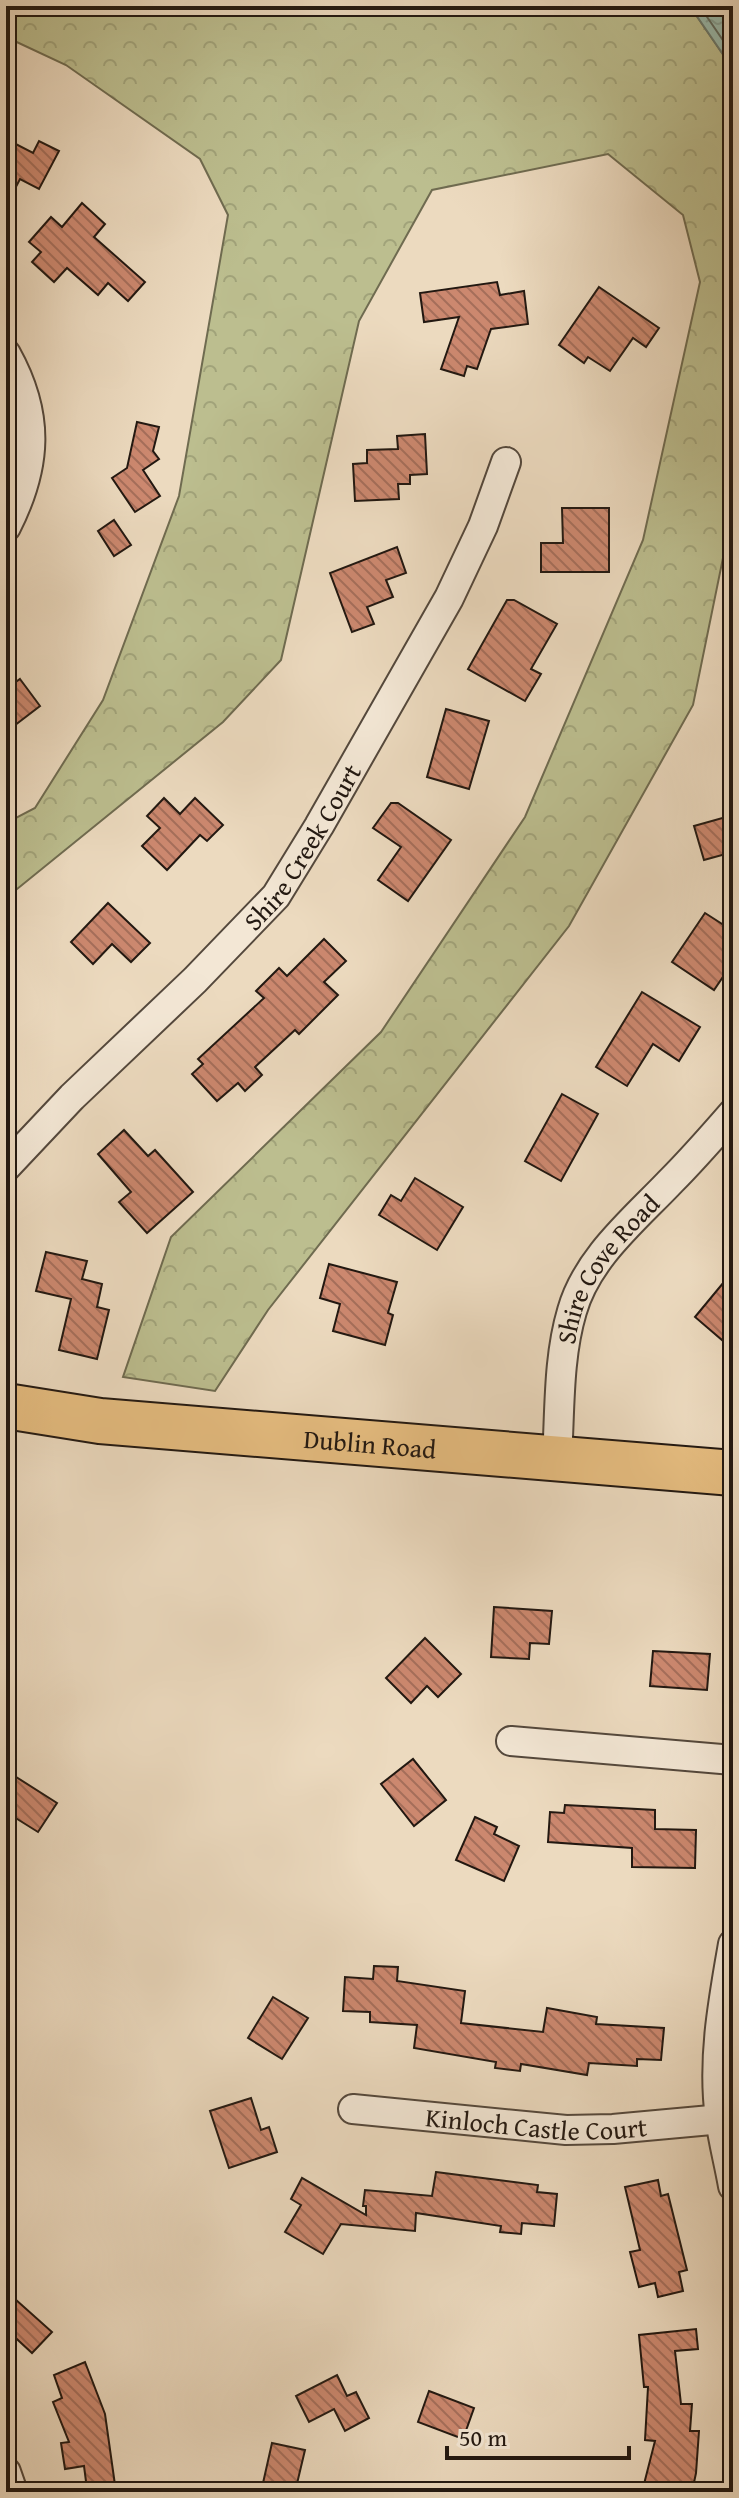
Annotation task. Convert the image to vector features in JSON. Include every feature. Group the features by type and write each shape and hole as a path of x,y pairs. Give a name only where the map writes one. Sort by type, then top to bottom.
{"main road":[{"name":"Dublin Road","path":"6,1406 100,1421 733,1473"}],"street":[{"path":"6,354 23,392 31,438 30,464 21,497 6,527"},
{"name":"Shire Creek Court","path":"6,1167 72,1097 195,980 276,896 449,598 483,526 506,462"},
{"name":"Shire Cove Road","path":"557,1458 563,1353 572,1310 585,1279 607,1248 733,1113"},
{"path":"511,1741 733,1760"},
{"path":"733,1944 720,2016 718,2093 727,2118 733,2186"},
{"name":"Kinloch Castle Court","path":"353,2109 566,2130 613,2129 727,2118"},
{"path":"6,2472 13,2492"}],"green space":[{"path":"6,6 179,6 198,13 696,15 733,69 733,509 693,705 569,926 268,1310 215,1391 123,1377 171,1237 381,1032 525,817 643,540 700,282 683,215 608,154 432,190 359,321 281,660 223,722 6,898 6,823 35,808 103,700 179,496 228,215 200,159 66,65 6,37"}],"water":[{"path":"179,6 733,6 733,69 696,15 198,13"}],"building":[{"path":"6,139 33,153 39,141 59,151 39,189 20,179 6,206"},
{"path":"82,203 105,224 94,237 145,282 128,301 108,283 98,295 67,268 54,282 32,262 41,252 29,242 51,217 62,227"},
{"path":"497,282 500,295 524,291 528,324 491,329 477,369 467,366 464,376 441,369 459,317 424,322 420,293"},
{"path":"599,287 659,328 646,347 633,338 610,371 588,357 584,363 559,345"},
{"path":"137,422 159,427 153,451 159,459 143,470 160,496 135,512 112,478 127,468"},
{"path":"425,434 427,474 410,475 410,484 398,484 399,499 355,501 353,464 367,463 367,450 398,449 397,436"},
{"path":"562,508 609,508 609,572 541,572 541,543 563,543"},
{"path":"114,520 131,545 114,556 98,531"},
{"path":"397,547 406,573 386,580 393,597 367,607 374,624 352,632 330,573"},
{"path":"507,600 514,600 557,624 531,669 541,674 525,701 468,669"},
{"path":"20,679 40,706 6,732 6,689"},
{"path":"446,709 489,721 469,789 427,777"},
{"path":"164,798 180,814 195,798 223,825 207,841 200,835 167,870 142,846 160,828 147,816"},
{"path":"391,803 398,803 451,840 408,901 378,880 401,847 373,828"},
{"path":"733,815 733,852 704,860 694,826"},
{"path":"108,903 150,943 131,962 112,944 93,964 71,942"},
{"path":"705,913 733,931 733,962 714,990 672,962"},
{"path":"324,939 346,961 324,982 338,995 299,1034 295,1030 255,1067 262,1075 245,1091 238,1083 217,1101 192,1074 203,1064 198,1059 264,998 256,991 279,968 287,976"},
{"path":"642,992 700,1027 679,1061 653,1044 627,1086 596,1067"},
{"path":"562,1094 598,1114 561,1181 525,1161"},
{"path":"124,1130 148,1156 155,1150 193,1192 147,1233 119,1202 131,1192 98,1154"},
{"path":"415,1178 463,1207 437,1250 379,1215 391,1195 401,1201"},
{"path":"46,1252 87,1261 82,1279 102,1284 97,1307 109,1310 97,1359 59,1350 71,1299 36,1291"},
{"path":"329,1264 397,1282 388,1313 393,1315 385,1345 333,1331 340,1304 320,1298"},
{"path":"733,1271 733,1327 722,1340 695,1317"},
{"path":"494,1607 552,1611 549,1644 530,1643 529,1659 491,1657"},
{"path":"425,1638 461,1674 438,1697 427,1686 411,1703 386,1678"},
{"path":"653,1651 710,1654 707,1690 650,1686"},
{"path":"413,1759 446,1800 414,1826 381,1784"},
{"path":"13,1775 57,1803 38,1832 6,1812 6,1786"},
{"path":"565,1805 655,1810 655,1829 696,1830 695,1868 632,1867 632,1848 548,1842 550,1812 564,1813"},
{"path":"475,1817 497,1827 494,1834 519,1846 504,1881 456,1860"},
{"path":"374,1966 398,1967 397,1981 465,1991 461,2023 543,2032 547,2008 597,2017 596,2024 664,2028 661,2060 637,2059 637,2066 589,2063 587,2075 521,2064 520,2071 495,2068 496,2062 414,2048 417,2025 370,2022 370,2012 343,2011 345,1977 373,1979"},
{"path":"273,1997 308,2018 282,2059 248,2038"},
{"path":"251,2098 261,2130 269,2127 277,2152 229,2168 210,2111"},
{"path":"436,2172 538,2185 537,2192 557,2194 554,2226 522,2223 521,2234 500,2232 501,2226 416,2213 415,2231 341,2224 323,2254 285,2232 301,2205 291,2199 302,2178 366,2215 366,2206 363,2206 365,2190 432,2196"},
{"path":"658,2180 661,2196 668,2194 687,2270 679,2272 683,2291 658,2297 655,2283 639,2287 630,2252 640,2250 625,2187"},
{"path":"15,2299 52,2332 32,2353 6,2329 6,2309"},
{"path":"696,2329 698,2349 675,2351 681,2404 692,2404 690,2431 699,2431 692,2492 642,2492 655,2441 645,2440 648,2387 644,2387 639,2335"},
{"path":"85,2362 105,2414 115,2485 87,2489 84,2466 65,2469 61,2443 69,2442 53,2402 62,2398 54,2375"},
{"path":"337,2375 347,2396 356,2392 369,2418 345,2431 334,2409 309,2422 296,2396"},
{"path":"429,2391 474,2408 463,2439 418,2422"},
{"path":"272,2443 305,2450 295,2492 261,2492"}]}
